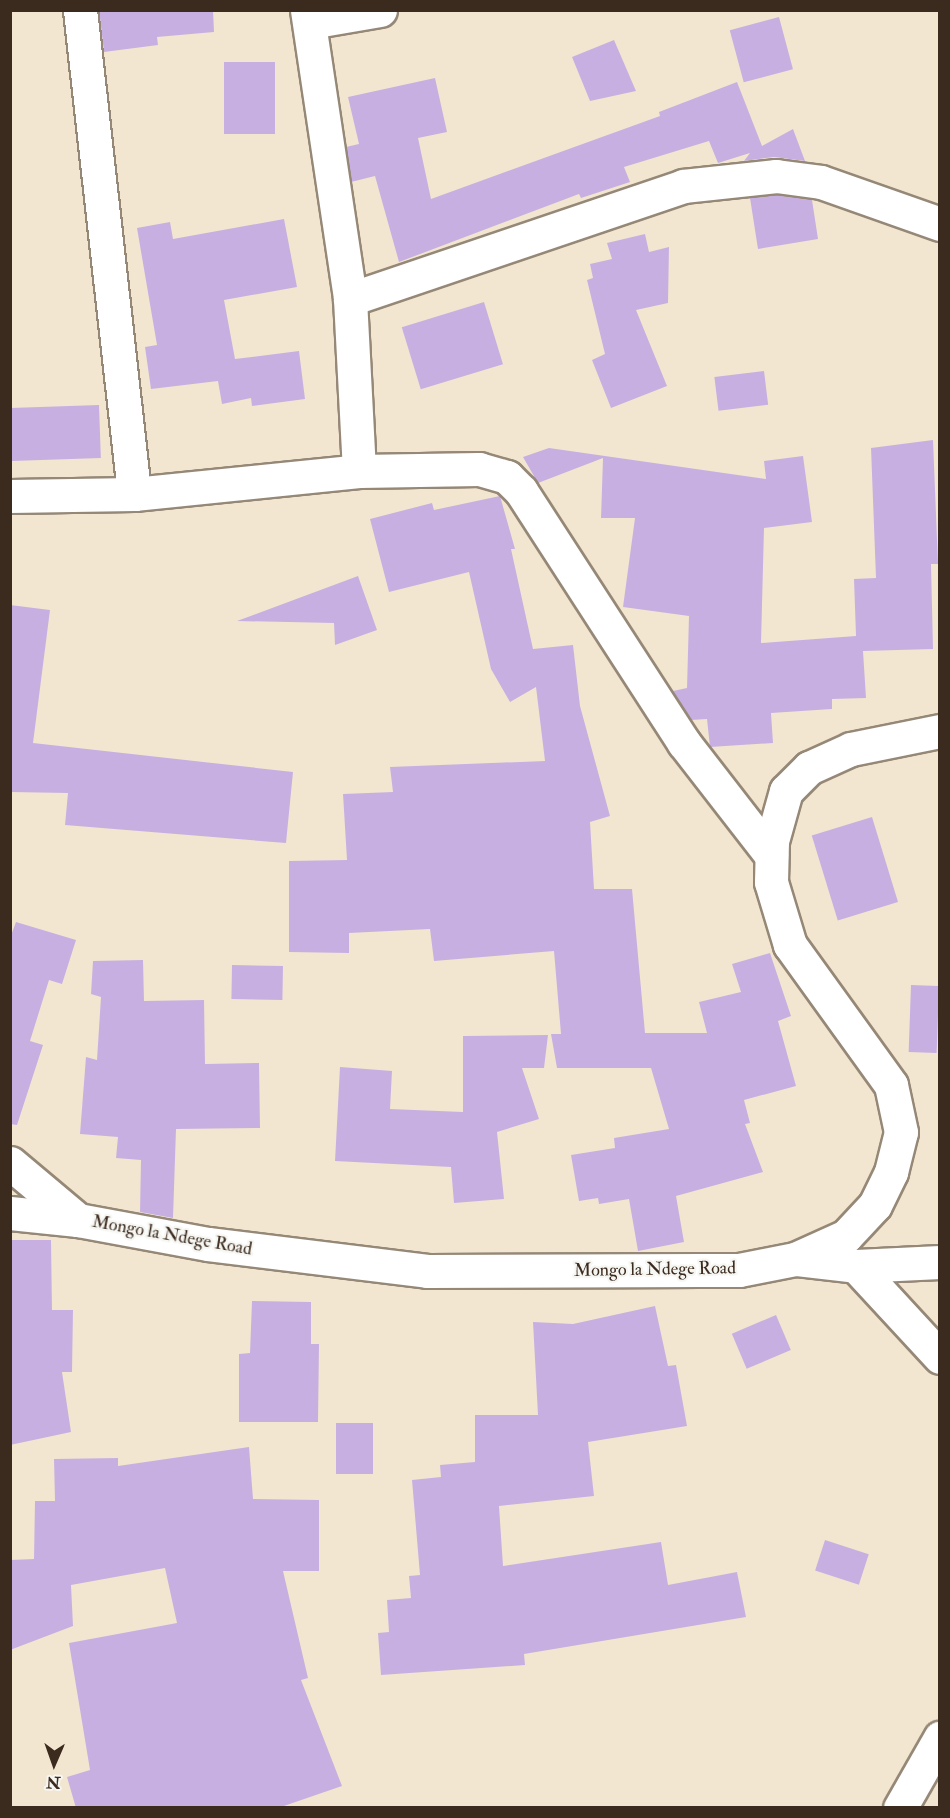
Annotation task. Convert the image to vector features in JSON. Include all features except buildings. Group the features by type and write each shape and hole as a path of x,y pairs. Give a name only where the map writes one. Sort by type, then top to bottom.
{"street":[{"path":"80,10 134,494"},
{"path":"359,471 350,299 308,16 380,10"},
{"path":"350,299 683,186 776,176 821,182 939,224"},
{"path":"10,496 134,494 359,471 479,469 507,477 521,491 684,743 771,855"},
{"name":"Mongo la Ndege Road","path":"10,1213 78,1220 208,1244 427,1271 738,1270 795,1258 846,1236 875,1205 891,1172 901,1132 891,1085 790,945 771,882 771,855 786,791 809,768 851,749 939,731"},
{"path":"10,1163 78,1220"},
{"path":"795,1258 856,1266 939,1262"},
{"path":"856,1266 939,1357"},
{"path":"900,1808 939,1738"}]}
